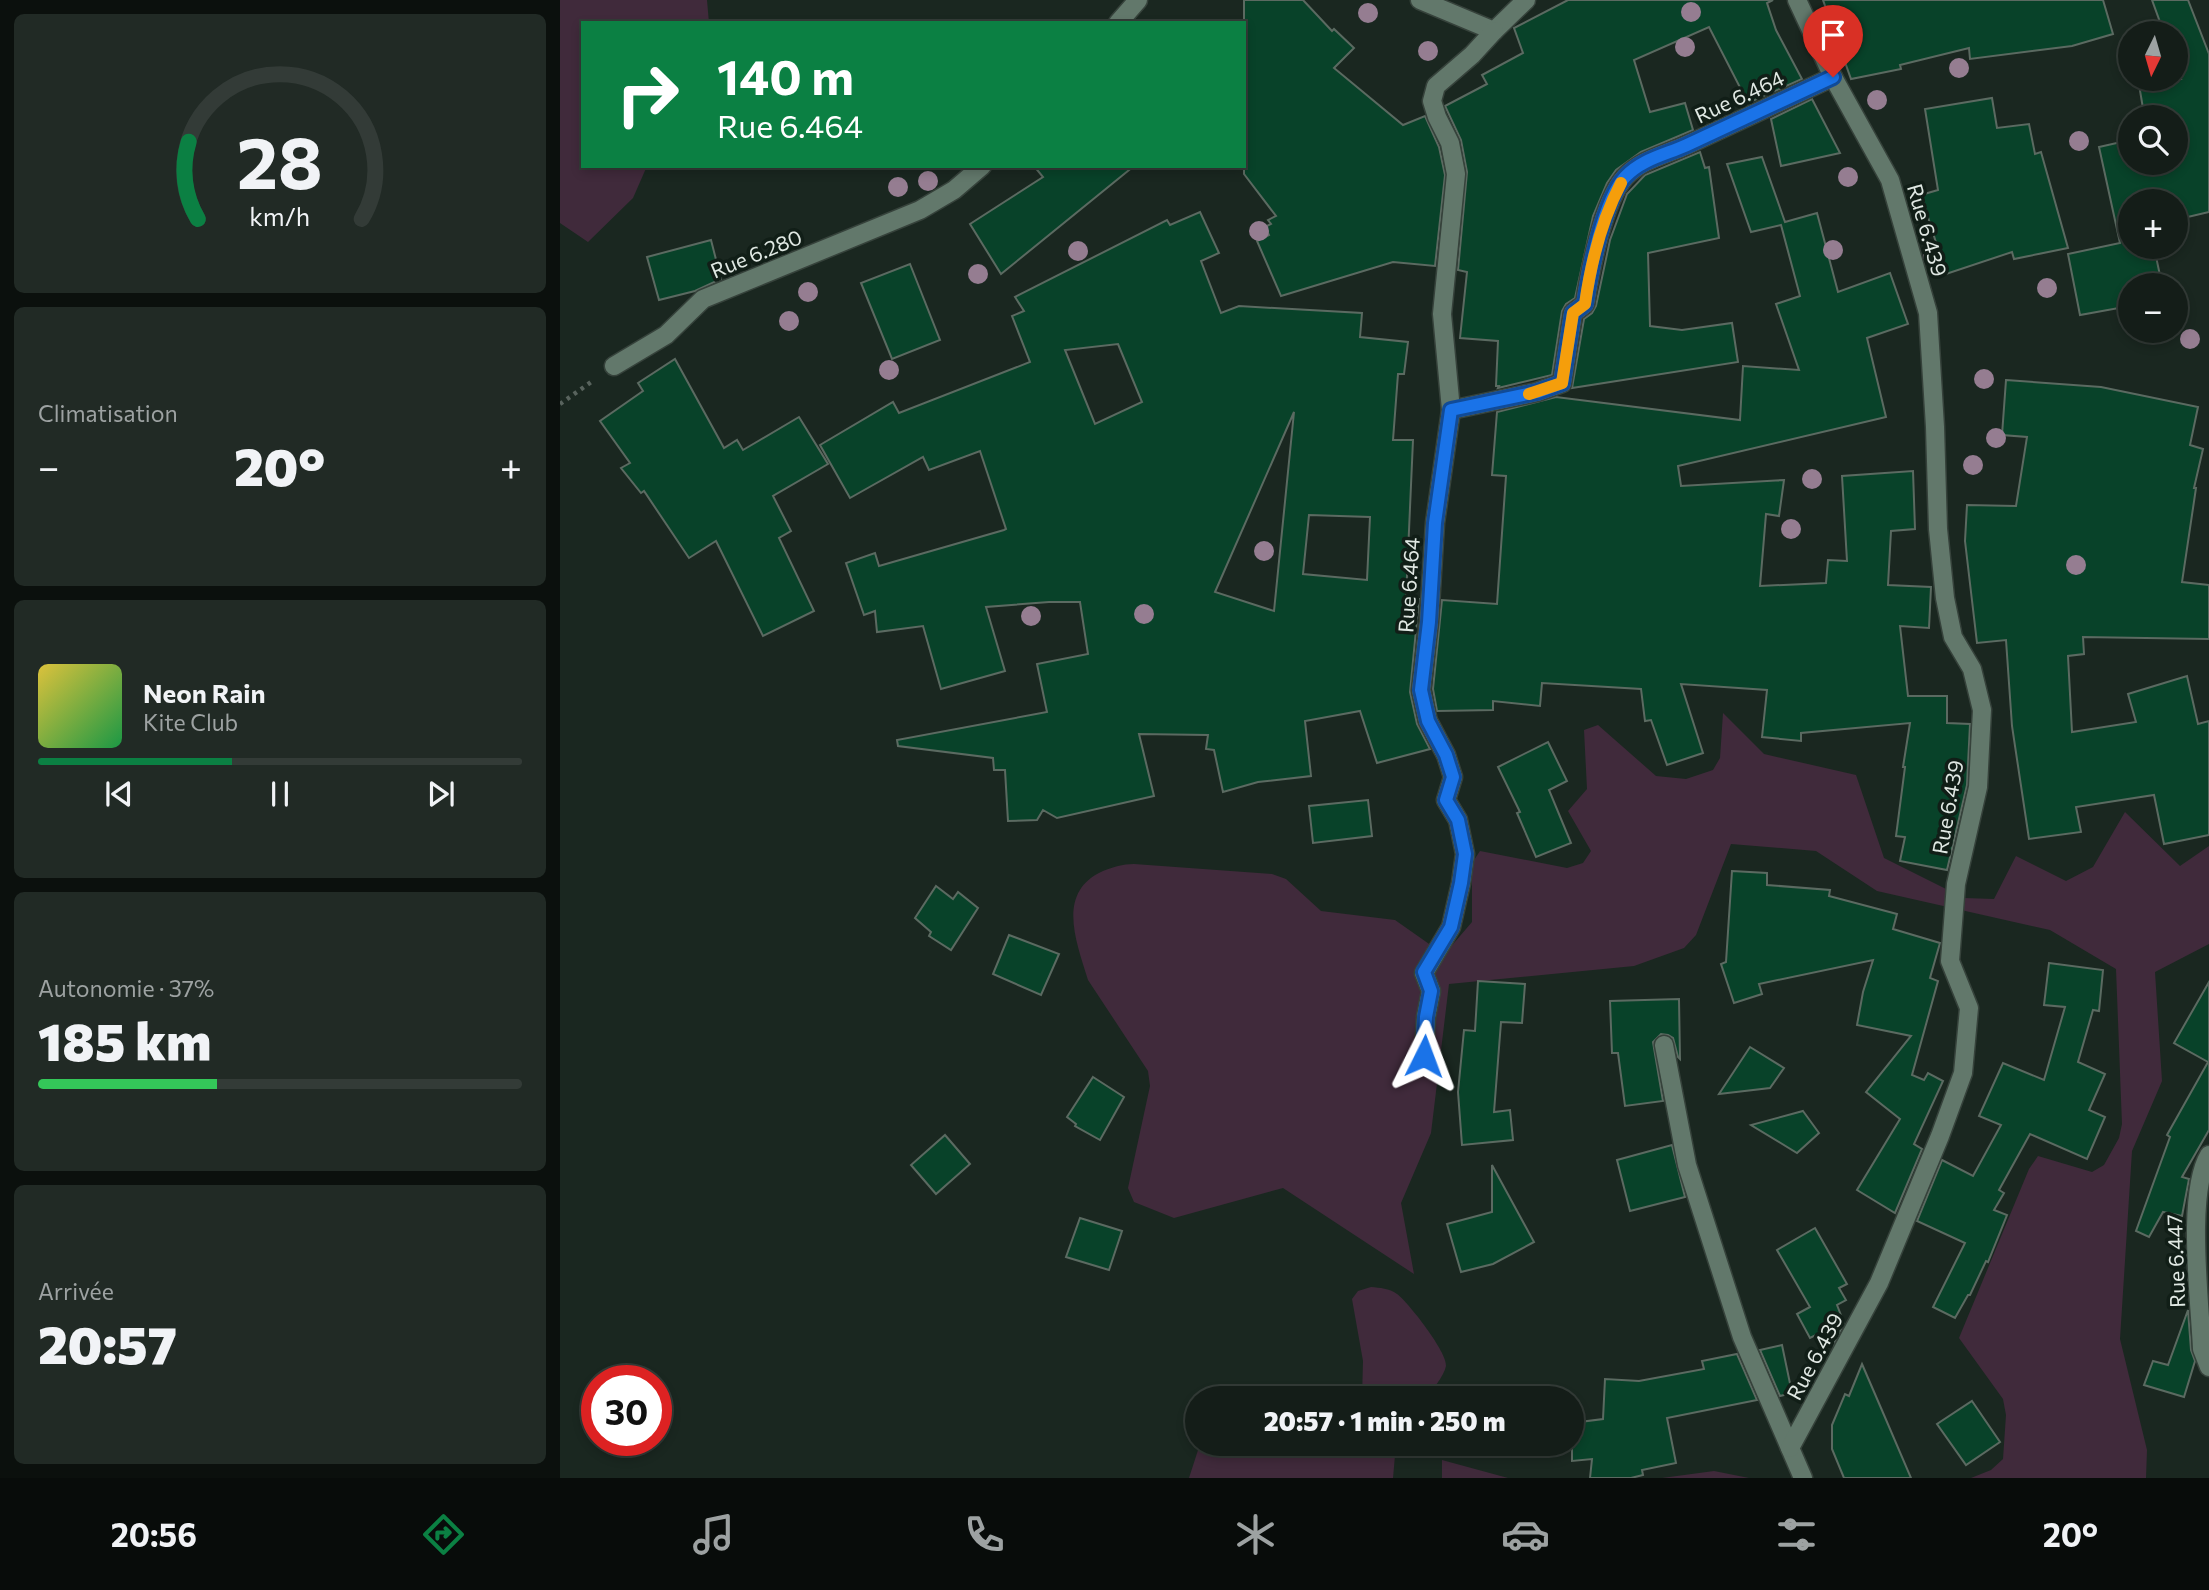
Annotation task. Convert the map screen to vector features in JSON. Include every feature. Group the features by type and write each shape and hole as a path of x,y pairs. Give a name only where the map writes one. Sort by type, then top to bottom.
{"street":[{"path":"1120,21 1138,0"},
{"path":"1420,0 1494,32"},
{"path":"1451,410 1442,314 1456,174 1450,143 1432,101 1436,86 1472,55 1527,0"},
{"name":"Rue 6.439","path":"1790,1448 1879,1283 1963,1073 1969,1008 1950,961 1956,884 1978,787 1982,710 1972,669 1953,637 1945,598 1938,529 1936,427 1928,313 1890,180 1833,77 1797,0"},
{"name":"Rue 6.464","path":"1424,1056 1426,1017 1431,991 1424,972 1451,927 1465,854 1458,820 1446,800 1453,777 1446,755 1428,721 1421,690 1429,622 1435,523 1451,410 1537,392 1562,383 1573,313 1585,304 1590,272 1605,220 1623,178 1640,164 1833,77"},
{"name":"Rue 6.280","path":"614,366 666,335 703,299 919,210 954,190 980,168"},
{"path":"1664,1045 1688,1165 1742,1337 1803,1478"},
{"name":"Rue 6.447","path":"2209,1155 2196,1201 2202,1349 2209,1367"}],"path":[{"path":"560,404 614,366"}],"shaded area":[{"path":"560,0 707,0 709,21 581,21 581,168 646,168 633,198 588,242 560,223"},
{"path":"1723,713 1764,754 1856,775 1884,858 1964,898 1994,899 2016,856 2066,881 2093,867 2125,812 2180,866 2209,846 2209,944 2155,972 2162,1081 2132,1151 2120,1339 2147,1450 2146,1478 1971,1478 1991,1470 2003,1459 2006,1415 2003,1399 1959,1338 2029,1169 2038,1156 2092,1172 2104,1165 2119,1138 2122,1124 2116,969 2050,930 1877,891 1816,851 1731,844 1696,935 1684,948 1634,966 1449,984 1431,1133 1401,1203 1414,1274 1283,1188 1174,1218 1134,1202 1128,1188 1150,1086 1148,1071 1088,980 1083,965 1073,919 1074,904 1079,891 1088,880 1103,871 1130,864 1272,874 1286,879 1321,911 1395,920 1432,946 1442,957 1472,922 1472,863 1480,851 1567,868 1583,863 1591,851 1568,811 1587,789 1584,730 1598,725 1656,776 1686,779 1713,770 1720,758"},
{"path":"1371,1287 1391,1291 1418,1317 1445,1360 1445,1370 1434,1386 1362,1386 1363,1361 1352,1299 1358,1291"},
{"path":"1196,1456 1395,1456 1393,1478 1189,1478"},
{"path":"1442,1460 1508,1478 1442,1478"},
{"path":"1714,1471 1749,1478 1662,1478"}],"building":[{"path":"1244,0 1303,0 1332,31 1334,29 1354,48 1334,68 1403,125 1425,116 1439,147 1445,175 1435,266 1393,262 1281,296 1257,241 1269,235 1265,227 1271,224 1268,220 1276,216 1244,174"},
{"path":"1568,0 1773,0 1767,3 1776,30 1802,79 1748,103 1709,27 1634,60 1650,112 1685,103 1693,130 1641,152 1616,170 1607,183 1593,216 1575,298 1566,304 1562,311 1552,375 1498,388 1498,341 1460,338 1467,272 1458,270 1467,172 1461,140 1445,106 1487,84 1482,75 1523,53 1514,28"},
{"path":"1823,0 2103,0 2113,34 2072,46 1970,59 1969,48 1900,65 1901,69 1851,79"},
{"path":"2152,0 2188,0 2209,54 2209,212 2188,217 2188,189 2118,189 2118,234 2099,147 2118,143 2118,175 2188,175 2188,105 2142,105 2140,91 2188,91 2188,21 2160,21"},
{"path":"1992,98 1997,128 2029,124 2035,154 2041,152 2068,248 2014,259 2012,252 1946,274 1921,195 1938,190 1925,109"},
{"path":"1812,99 1840,153 1781,166 1771,119"},
{"path":"1700,152 1705,168 1709,167 1719,238 1648,253 1650,326 1682,330 1732,323 1738,362 1572,388 1584,319 1596,306 1610,240 1627,194 1645,175"},
{"path":"1762,157 1785,222 1817,213 1838,292 1890,273 1908,324 1867,338 1886,417 1678,466 1681,486 1784,480 1779,516 1766,514 1760,586 1826,583 1828,560 1847,561 1842,476 1913,471 1915,529 1891,531 1888,585 1931,587 1929,628 1900,626 1908,696 1947,696 1947,723 1970,724 1967,785 1947,870 1900,861 1905,837 1896,836 1910,723 1801,733 1801,741 1762,737 1767,690 1681,684 1703,753 1667,765 1651,720 1645,721 1641,689 1542,683 1540,706 1493,701 1493,710 1437,711 1433,689 1442,600 1497,604 1506,476 1492,475 1497,412 1556,397 1740,420 1743,366 1799,370 1776,304 1800,296 1781,225 1751,232 1727,164"},
{"path":"1036,168 1132,168 1001,274 970,224 1043,177"},
{"path":"1200,212 1219,253 1201,261 1221,313 1239,306 1362,313 1360,337 1408,342 1404,374 1398,374 1393,440 1413,440 1406,598 1419,599 1410,692 1417,724 1430,749 1377,763 1360,711 1305,721 1311,776 1258,782 1223,792 1214,750 1206,749 1208,735 1139,734 1154,796 1057,818 1043,810 1037,820 1008,821 1005,770 994,770 993,758 898,746 897,740 1047,712 1037,664 1088,654 1080,602 986,607 1005,671 941,689 923,626 877,632 875,611 864,615 846,563 875,553 879,566 1006,529 980,451 929,470 923,457 850,498 820,445 893,402 899,413 1030,362 1012,316 1024,311 1015,297 1167,220 1170,225","holes":["1118,344 1142,402 1095,424 1065,350","1294,412 1274,611 1215,592","1309,515 1370,517 1367,580 1303,574"]},
{"path":"711,240 721,279 695,291 659,300 647,257"},
{"path":"2118,243 2118,259 2157,259 2159,273 2118,273 2118,308 2080,315 2068,254"},
{"path":"910,264 940,340 892,359 861,283"},
{"path":"675,359 724,448 737,440 743,450 799,417 828,464 773,496 791,531 779,538 814,611 763,636 716,541 689,558 644,491 641,493 621,468 630,463 600,421 643,391 638,383"},
{"path":"2006,380 2101,387 2198,407 2190,445 2203,449 2194,488 2182,582 2209,585 2209,639 2083,637 2084,654 2068,656 2072,732 2136,722 2128,694 2187,676 2198,724 2209,721 2209,835 2164,844 2154,795 2076,807 2081,832 2029,839 2012,726 2006,640 1977,643 1965,541 1967,505 2016,506 2027,437 2002,435"},
{"path":"1548,742 1567,781 1549,790 1571,843 1536,857 1517,813 1520,812 1498,767"},
{"path":"1368,800 1372,836 1313,843 1309,806"},
{"path":"1732,871 1767,873 1767,885 1830,890 1829,896 1897,914 1893,929 1940,943 1930,978 1938,981 1912,1075 1924,1080 1928,1073 1943,1081 1914,1144 1922,1149 1895,1213 1857,1190 1900,1119 1866,1092 1911,1036 1857,1025 1873,960 1759,984 1762,994 1734,1003 1721,964 1726,962"},
{"path":"936,886 953,899 958,892 978,908 951,950 929,936 931,932 915,918"},
{"path":"1009,935 1059,954 1041,995 993,974"},
{"path":"2049,963 2103,970 2099,1011 2093,1010 2078,1062 2105,1074 2089,1110 2105,1117 2087,1159 2030,1134 1999,1190 2004,1193 1994,1210 2007,1215 1988,1262 1986,1261 1970,1295 1955,1318 1933,1307 1965,1243 1917,1221 1942,1160 1973,1176 2001,1125 1979,1116 2003,1063 2044,1080 2065,1007 2044,1005"},
{"path":"1478,981 1525,984 1522,1023 1501,1022 1494,1112 1510,1110 1513,1140 1462,1145 1458,1092 1464,1030 1475,1031"},
{"path":"2209,982 2209,1130 2182,1177 2189,1179 2182,1216 2163,1212 2149,1237 2136,1231 2170,1137 2167,1135 2208,1062 2174,1043"},
{"path":"1679,999 1680,1059 1673,1038 1661,1034 1653,1042 1663,1101 1625,1106 1618,1053 1612,1053 1610,1001"},
{"path":"1750,1047 1784,1068 1770,1088 1719,1094"},
{"path":"1093,1077 1124,1097 1100,1140 1075,1126 1067,1117"},
{"path":"1803,1111 1819,1133 1797,1153 1751,1125"},
{"path":"945,1135 970,1164 936,1194 911,1165"},
{"path":"1672,1145 1685,1197 1630,1211 1617,1160"},
{"path":"1492,1165 1534,1242 1493,1264 1461,1272 1447,1224 1492,1212"},
{"path":"1080,1218 1122,1231 1109,1270 1066,1257"},
{"path":"1815,1228 1847,1284 1839,1288 1846,1300 1837,1305 1844,1323 1833,1345 1824,1331 1810,1338 1797,1314 1810,1307 1777,1250"},
{"path":"2188,1310 2191,1350 2195,1361 2184,1397 2144,1385 2153,1361 2168,1365"},
{"path":"1782,1345 1792,1393 1780,1396 1760,1350"},
{"path":"1737,1354 1757,1400 1667,1418 1676,1463 1642,1470 1643,1475 1631,1478 1590,1478 1592,1459 1572,1461 1572,1456 1584,1456 1584,1421 1603,1419 1605,1379 1639,1381 1704,1369 1702,1361"},
{"path":"1862,1364 1911,1478 1844,1478 1832,1449 1832,1425 1845,1394 1849,1396"},
{"path":"1972,1401 2000,1442 1966,1465 1937,1424"}],"slow traffic":[{"path":"1529,394 1562,383 1573,313 1585,304 1590,272 1605,220 1621,183"}],"route":[{"path":"1424,1056 1426,1017 1431,991 1424,972 1451,927 1465,854 1458,820 1446,800 1453,777 1446,755 1428,721 1421,690 1429,622 1435,523 1451,410 1537,392 1562,383 1573,313 1585,304 1590,272 1605,220 1623,178 1640,164 1833,77"}]}
